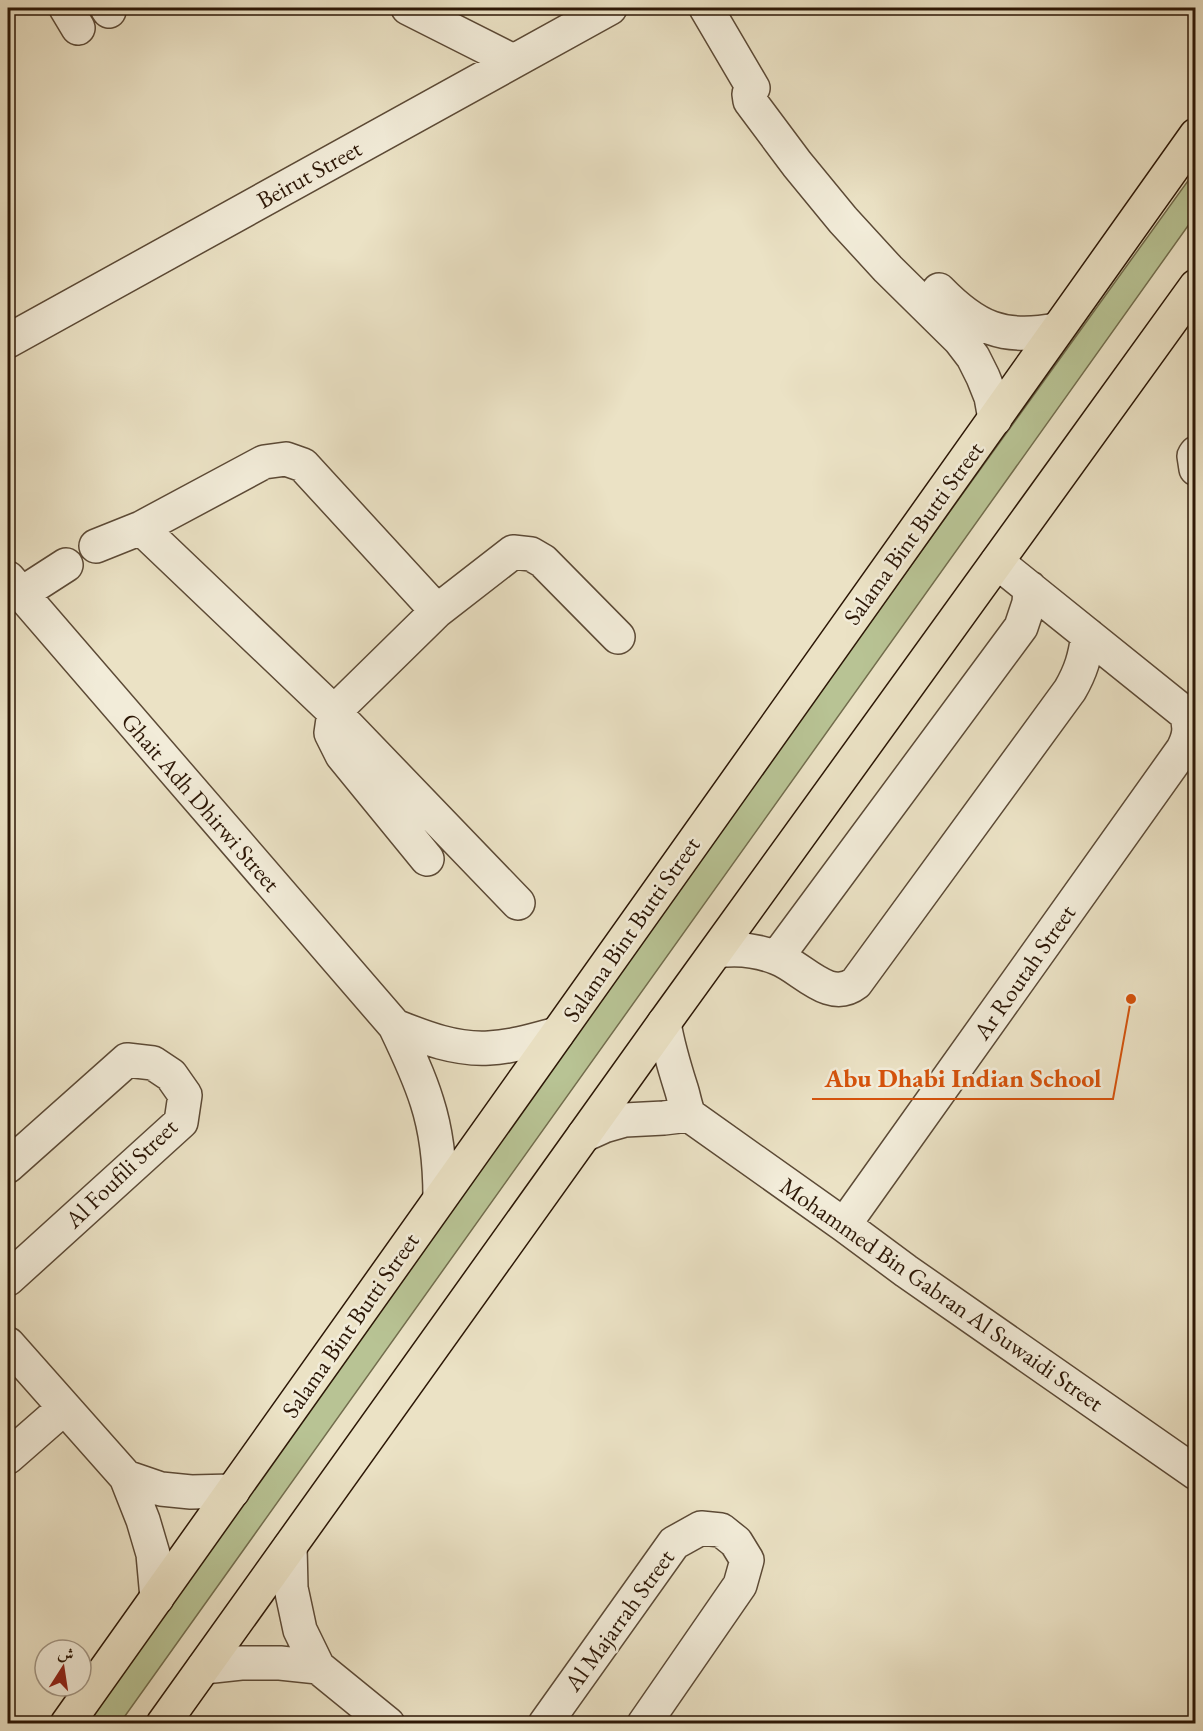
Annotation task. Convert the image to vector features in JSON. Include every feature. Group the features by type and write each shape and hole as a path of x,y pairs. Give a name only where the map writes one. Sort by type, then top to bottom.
{"main road":[{"name":"Salama Bint Butti Street","path":"67,1724 1196,135"},
{"path":"163,1724 664,1023 1196,286"}],"street":[{"path":"408,8 513,61"},
{"name":"Beirut Street","path":"8,341 610,8"},
{"path":"706,8 753,88"},
{"path":"995,419 991,397 973,357 955,335 855,233 797,164 750,101 749,94 753,88 758,85 768,89 814,151 860,206 958,309 975,321 1005,332 1022,334 1056,330"},
{"path":"1196,453 1196,469"},
{"path":"96,546 141,528 264,462 286,459 303,465 437,611"},
{"path":"141,528 334,712 518,903"},
{"path":"427,859 342,755 332,733 334,712 437,611 513,552 531,554 543,561 618,637"},
{"name":"Ar Routah Street","path":"844,1225 1188,739 1191,717 997,561"},
{"path":"14,586 66,565"},
{"name":"Ghait Adh Dhirwi Street","path":"14,586 395,1026 418,1076 429,1109 440,1163 440,1198"},
{"path":"777,957 1021,627 1026,618 1030,588"},
{"path":"717,951 749,950 777,957 828,988 843,990 856,983 1070,690 1079,675 1086,655 1088,635"},
{"path":"584,1135 625,1120 664,1119 689,1115 674,1068 664,1023"},
{"name":"Ghait Adh Dhirwi Street","path":"395,1026 455,1046 479,1048 520,1043 557,1034"},
{"name":"Al Foufili Street","path":"8,1166 127,1060 153,1063 171,1075 184,1095 181,1122 8,1279"},
{"name":"Mohammed Bin Gabran Al Suwaidi Street","path":"689,1115 906,1271 1196,1473"},
{"path":"8,1345 126,1477 143,1520 153,1554 157,1598"},
{"path":"8,1456 64,1408"},
{"path":"126,1477 161,1489 191,1492 233,1491"},
{"name":"Al Majarrah Street","path":"544,1724 674,1543 701,1528 721,1530 736,1542 747,1560 740,1585 644,1724"},
{"path":"290,1546 291,1588 300,1629 318,1667 388,1724"},
{"path":"204,1667 280,1663 318,1667"}],"green space":[{"path":"1195,171 1195,216 120,1723 83,1724 172,1592"}],"place":[{"name":"Abu Dhabi Indian School","path":"1131,999"}]}
